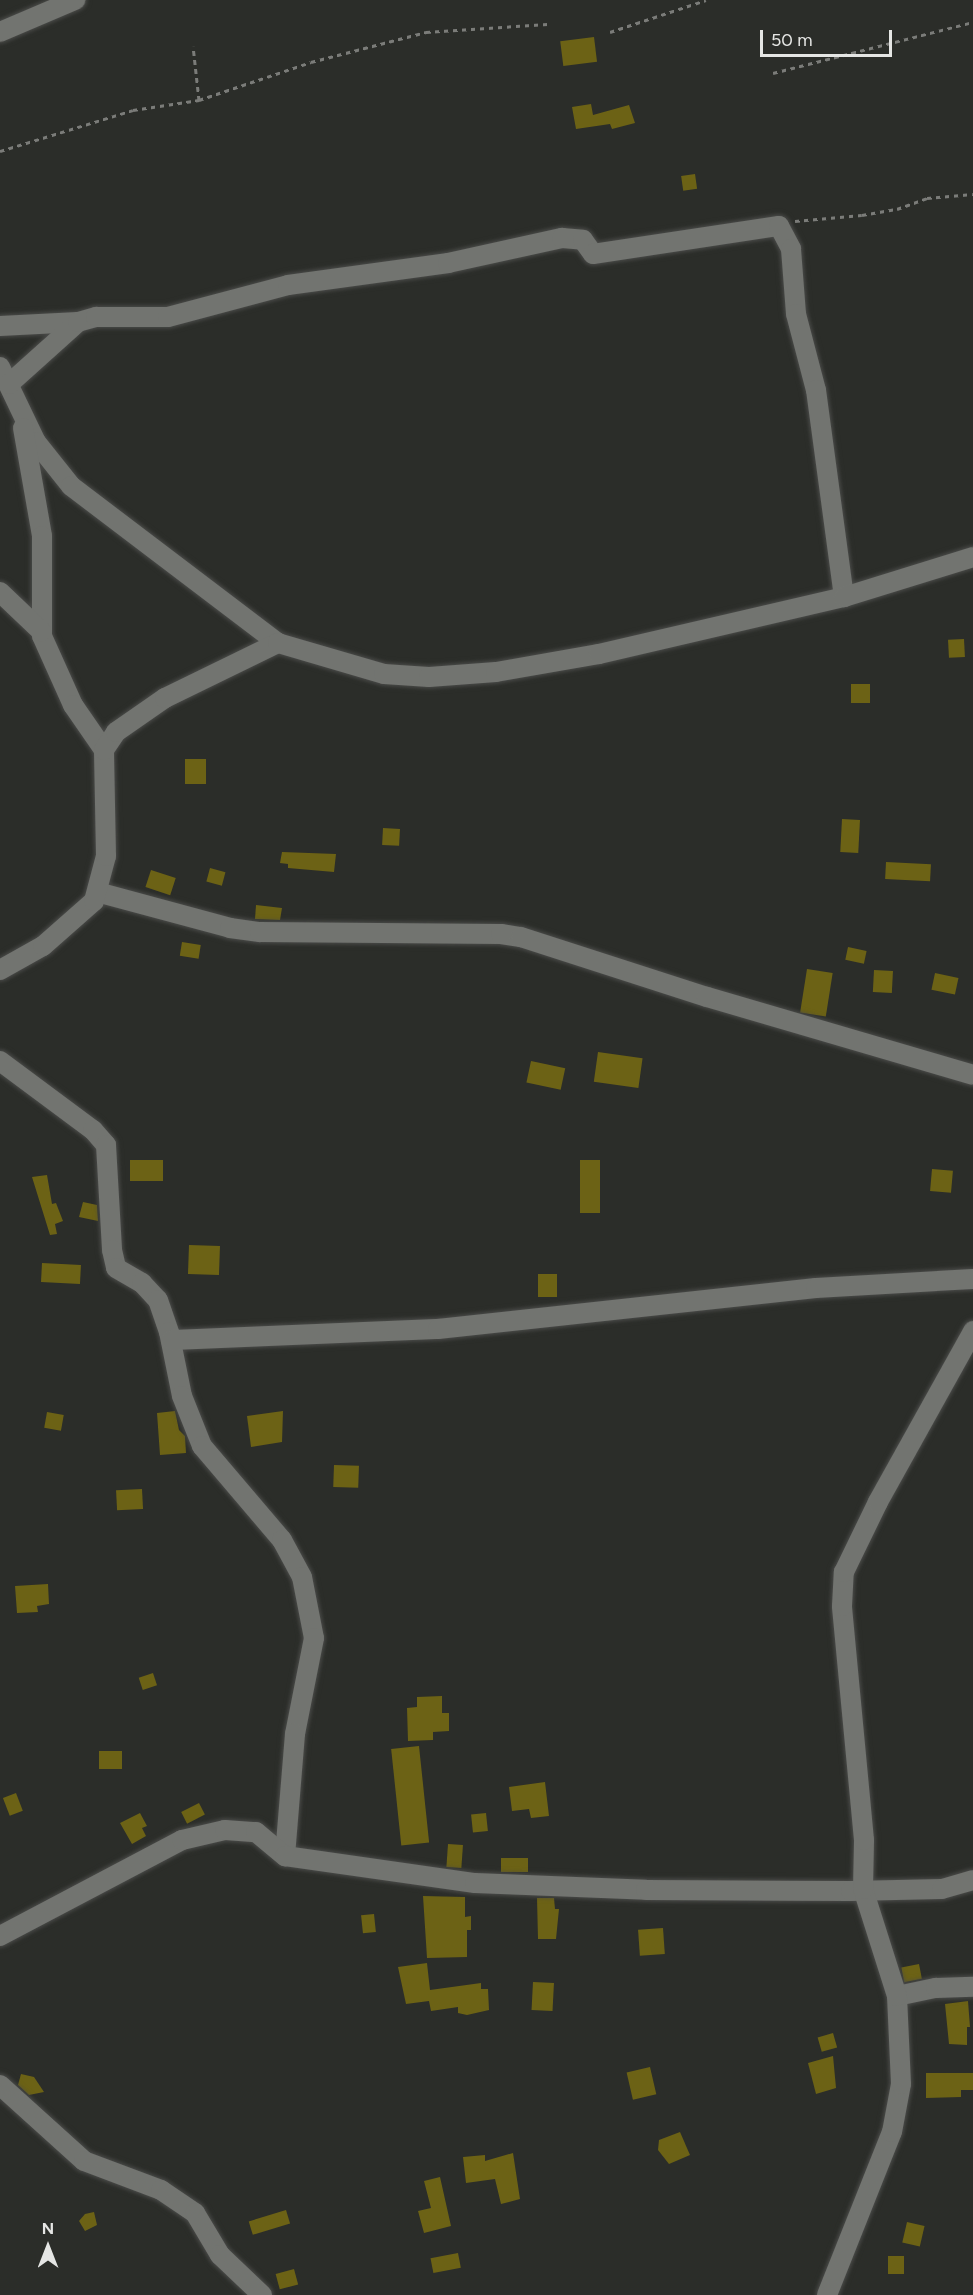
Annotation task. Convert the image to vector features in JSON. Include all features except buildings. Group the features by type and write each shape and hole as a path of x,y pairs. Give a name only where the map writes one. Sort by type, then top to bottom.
{"street":[{"path":"0,32 75,0"},
{"path":"0,326 78,322 96,317 168,317 288,285 448,263 562,238 583,240 593,254 779,226 791,249 796,314 816,390 844,597"},
{"path":"78,322 4,376 50,464 71,486 278,643 384,674 429,677 496,672 599,654 844,597 973,556"},
{"path":"0,970 28,957 69,927 86,911 97,892 106,856 104,750 60,682 41,632 42,536 22,413"},
{"path":"0,592 41,632"},
{"path":"104,750 116,732 142,711 278,643"},
{"path":"97,892 230,928 260,932 501,934 521,937 707,997 973,1075"},
{"path":"0,1062 93,1130 106,1145 113,1261 116,1268 142,1283 158,1300 171,1340 182,1396 202,1446 282,1540 302,1577 312,1617 312,1654 295,1734 285,1856"},
{"path":"171,1340 438,1329 816,1288 973,1279"},
{"path":"827,2295 897,2115 901,2084 897,1996 864,1890 864,1840 842,1606 844,1572 873,1512 973,1331"},
{"path":"0,1936 200,1833 256,1832 285,1856 475,1883 646,1890 864,1890 942,1889 973,1880"},
{"path":"897,1996 936,1988 973,1987"},
{"path":"0,2085 84,2161 161,2190 195,2213 220,2255 262,2295"}],"path":[{"path":"610,32 706,0"},
{"path":"773,74 973,22"},
{"path":"0,151 133,110 199,100 311,62 426,32 548,24"},
{"path":"193,46 199,100"},
{"path":"779,226 805,218 862,215 897,209 927,198 973,194"}]}
